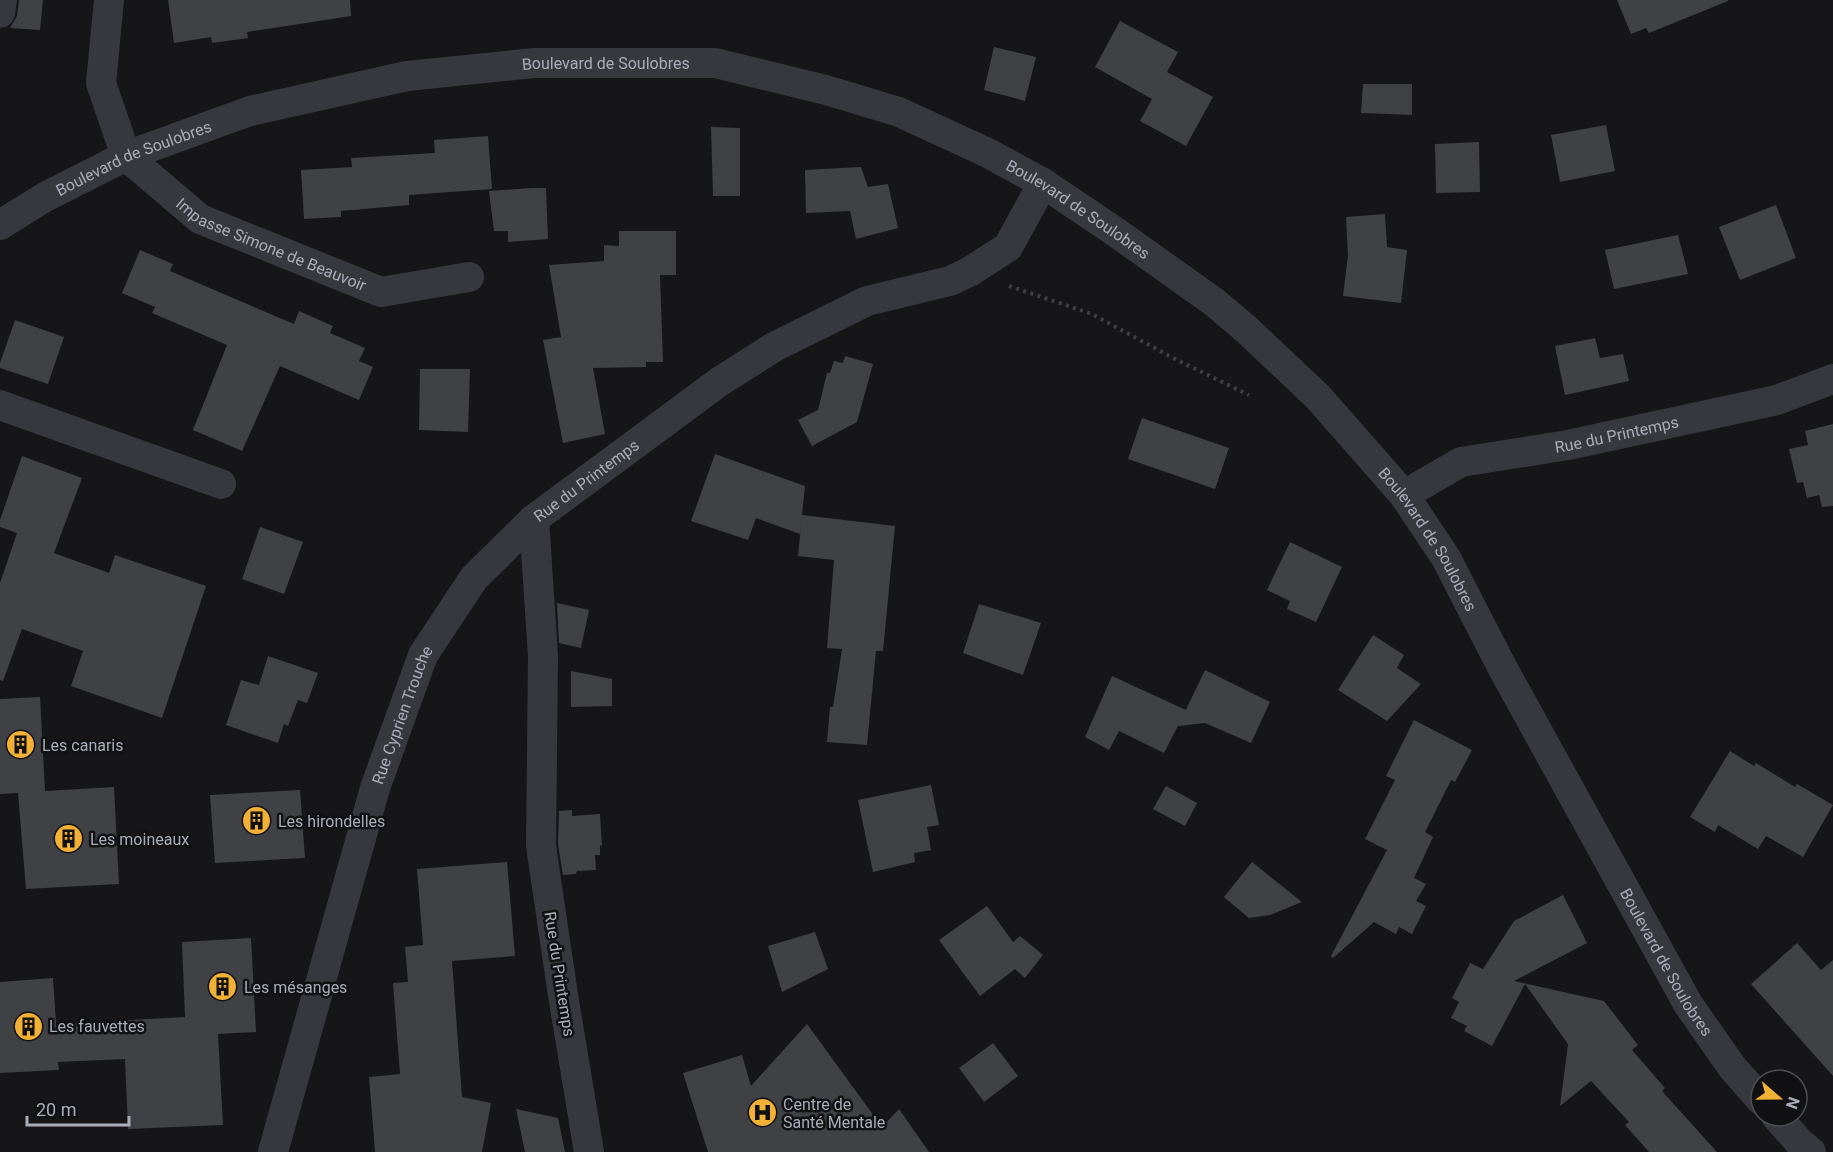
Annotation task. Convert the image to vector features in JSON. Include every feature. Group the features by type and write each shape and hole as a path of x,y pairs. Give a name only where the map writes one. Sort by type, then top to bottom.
{"street":[{"path":"0,13 2,0"},
{"path":"109,0 101,83 126,156"},
{"name":"Boulevard de Soulobres","path":"0,225 45,197 126,156 250,111 408,76 534,63 715,63 826,90 899,112 988,153 1043,183 1214,302 1318,397 1404,495 1446,558 1497,657 1688,1004 1732,1067 1749,1086"},
{"name":"Impasse Simone de Beauvoir","path":"126,156 200,219 381,292 468,277"},
{"name":"Rue du Printemps","path":"589,1152 563,995 542,846 543,656 534,519 719,382 774,346 867,301 950,281 969,272 1008,247 1043,183"},
{"name":"Rue du Printemps","path":"1404,495 1461,462 1568,446 1777,400 1833,379"},
{"path":"0,405 221,484"},
{"name":"Rue Cyprien Trouche","path":"273,1152 375,788 423,655 474,578 534,519"},
{"path":"1787,1128 1811,1152"}],"path":[{"path":"969,272 1092,314 1173,358 1249,395"}],"building":[{"path":"19,0 43,0 40,30 10,28 17,16"},
{"path":"168,0 350,0 351,16 247,32 248,38 212,43 211,37 174,43"},
{"path":"1617,0 1728,1 1649,33 1646,28 1631,34"},
{"path":"1120,21 1178,52 1167,72 1213,97 1186,146 1140,121 1152,99 1095,67"},
{"path":"994,47 1036,57 1025,101 984,90"},
{"path":"1363,84 1412,84 1412,115 1361,113"},
{"path":"1606,125 1615,171 1560,182 1551,135"},
{"path":"711,127 740,128 740,196 713,196"},
{"path":"488,136 492,189 409,195 409,205 341,211 341,217 304,219 301,170 352,167 351,158 435,153 434,140"},
{"path":"1479,142 1480,192 1436,193 1435,144"},
{"path":"861,167 868,187 888,184 898,228 856,239 850,211 806,213 805,170"},
{"path":"546,188 548,239 508,242 508,231 494,231 489,191"},
{"path":"1776,205 1796,258 1740,280 1719,227"},
{"path":"1385,214 1387,247 1407,250 1401,303 1343,296 1348,255 1346,217"},
{"path":"619,231 676,231 676,275 660,275 663,362 646,362 646,367 593,368 605,434 563,443 543,340 561,337 549,265 604,261 604,245 619,246"},
{"path":"1678,235 1688,274 1614,289 1605,250"},
{"path":"140,250 173,264 170,271 294,324 299,311 333,326 330,333 365,348 359,361 373,367 359,400 280,366 242,451 193,430 227,345 152,313 155,307 122,293"},
{"path":"15,320 64,337 48,384 0,368"},
{"path":"1595,338 1600,358 1623,354 1629,381 1565,395 1555,346"},
{"path":"845,356 873,364 857,422 812,446 798,420 818,410 827,373 830,373 834,361 843,363"},
{"path":"420,369 470,369 468,432 419,430"},
{"path":"1142,418 1229,448 1215,489 1128,459"},
{"path":"1833,424 1833,506 1822,507 1819,495 1807,498 1803,482 1797,483 1789,449 1808,445 1805,431"},
{"path":"715,454 805,486 800,534 756,518 748,540 691,521"},
{"path":"22,456 82,478 54,553 109,573 115,555 206,586 162,718 71,686 83,651 22,629 3,681 0,680 0,583 17,533 0,527 0,520"},
{"path":"802,515 895,526 883,651 876,651 867,745 827,742 830,707 833,707 842,649 827,648 834,560 798,556"},
{"path":"260,527 303,542 284,594 242,579"},
{"path":"1290,542 1342,567 1316,622 1287,609 1290,601 1267,590"},
{"path":"557,603 589,610 581,648 559,643"},
{"path":"979,604 1041,623 1023,675 963,653"},
{"path":"1373,635 1404,655 1397,668 1421,684 1387,721 1338,690"},
{"path":"268,656 318,673 307,703 298,700 288,726 284,724 278,743 226,725 241,680 259,685"},
{"path":"1205,670 1270,702 1251,743 1205,723 1178,726"},
{"path":"571,671 612,679 612,706 571,707"},
{"path":"1112,676 1186,710 1164,753 1119,731 1109,750 1085,737"},
{"name":"Les moineaux","path":"40,697 45,791 114,787 119,884 26,889 18,793 0,794 0,699"},
{"path":"1414,720 1472,750 1455,782 1451,780 1425,832 1433,837 1414,878 1426,884 1416,901 1426,906 1412,934 1399,927 1396,934 1374,922 1333,958 1331,956 1387,850 1365,839 1395,780 1386,776"},
{"path":"1730,751 1754,766 1756,763 1795,787 1797,784 1833,805 1803,857 1766,836 1758,849 1718,825 1715,832 1690,817"},
{"path":"931,785 939,825 927,827 931,850 914,853 915,862 873,872 858,800"},
{"path":"1166,786 1197,803 1185,826 1153,809"},
{"name":"Les hirondelles","path":"300,790 305,858 215,863 210,795"},
{"path":"572,810 572,816 600,814 602,846 600,845 600,855 595,855 596,870 577,871 576,874 563,875 558,845 559,811"},
{"path":"507,862 515,956 452,961 462,1097 491,1103 482,1152 375,1152 369,1077 400,1074 393,983 408,982 405,947 423,945 417,869"},
{"path":"1252,862 1302,902 1270,915 1249,918 1224,897"},
{"path":"1563,895 1587,943 1514,981 1604,1001 1638,1045 1632,1050 1665,1088 1662,1091 1717,1152 1649,1152 1625,1125 1629,1122 1591,1081 1560,1106 1568,1044 1525,984 1492,1046 1464,1031 1467,1026 1451,1018 1459,1002 1452,998 1470,963 1483,969 1514,921"},
{"path":"987,906 1013,942 1020,936 1043,955 1025,978 1015,969 980,996 939,940"},
{"path":"815,932 828,969 782,992 768,946"},
{"path":"251,938 256,1032 218,1034 223,1125 128,1129 125,1059 58,1062 59,1070 0,1073 0,982 53,978 56,1024 185,1017 182,942"},
{"path":"1797,943 1821,970 1833,960 1833,1076 1751,984"},
{"name":"Centre de Santé Mentale","path":"807,1024 882,1127 899,1109 929,1152 708,1152 683,1073 742,1055 751,1086"},
{"path":"993,1043 1018,1076 984,1102 959,1068"},
{"path":"516,1109 558,1118 565,1152 525,1152"}],"place":[{"name":"Les canaris","path":"21,745"},
{"name":"Les hirondelles","path":"257,821"},
{"name":"Les moineaux","path":"69,839"},
{"name":"Les mésanges","path":"223,987"},
{"name":"Les fauvettes","path":"28,1026"},
{"name":"Centre de Santé Mentale","path":"762,1113"}]}
